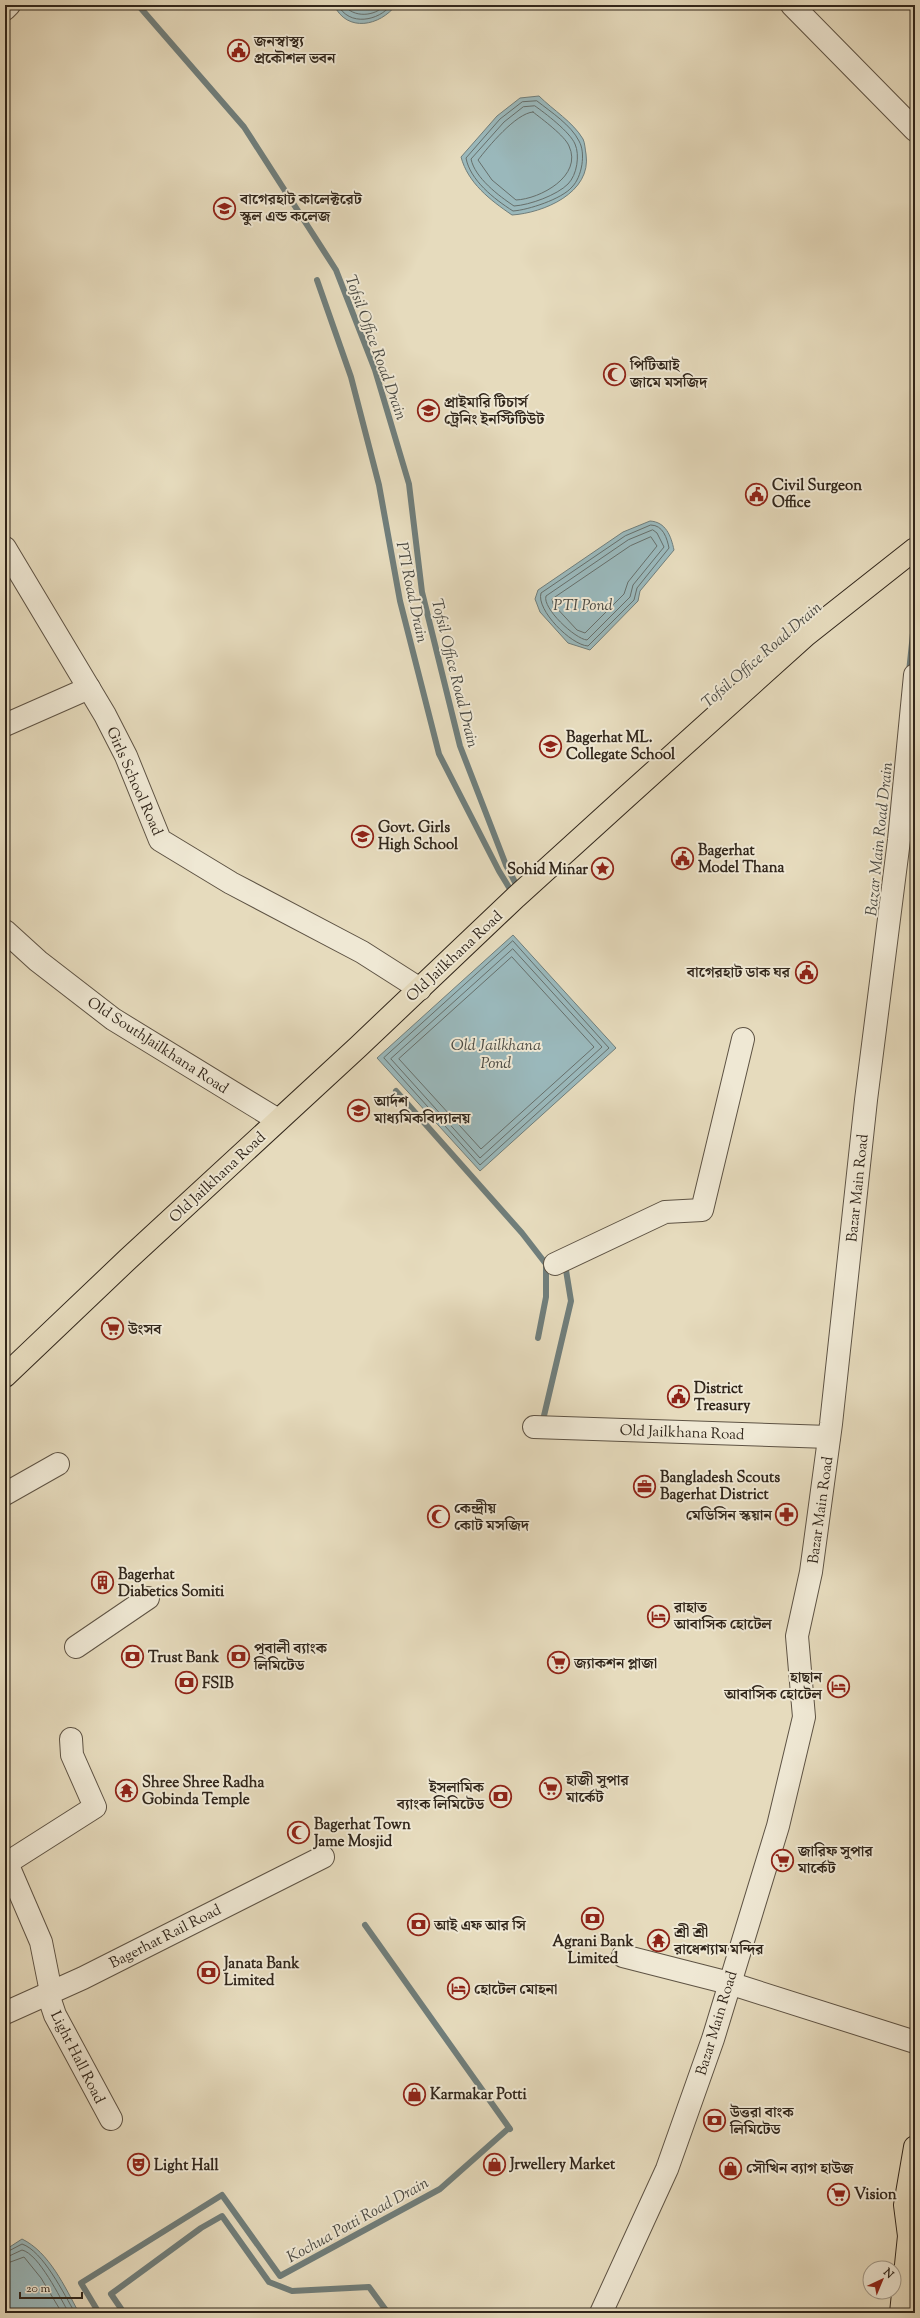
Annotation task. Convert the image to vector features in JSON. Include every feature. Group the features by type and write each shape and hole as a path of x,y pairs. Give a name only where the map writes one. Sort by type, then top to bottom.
{"main road":[{"name":"Old Jailkhana Road","path":"5,1376 624,799 806,635 915,549"},
{"path":"901,2313 909,2236 905,2205 915,2147"}],"street":[{"path":"5,9 10,5"},
{"path":"792,5 915,130"},
{"name":"Girls School Road","path":"5,548 106,715 126,756 160,840 231,883 362,952 420,988"},
{"name":"Bazar Main Road","path":"601,2313 667,2169 713,2039 778,1826 804,1717 797,1636 811,1572 829,1437 912,742 915,675"},
{"path":"5,725 89,688"},
{"name":"Old SouthJailkhana Road","path":"5,931 38,962 113,1019 278,1120"},
{"path":"555,1264 665,1212 702,1210 743,1039"},
{"name":"Old Jailkhana Road","path":"534,1427 829,1437"},
{"path":"5,1494 58,1464"},
{"path":"76,1647 148,1598"},
{"name":"Light Hall Road","path":"71,1739 72,1755 95,1807 7,1863 40,1942 55,2015 111,2119"},
{"name":"Bagerhat Rail Road","path":"5,2013 50,1993 323,1857"},
{"path":"623,1956 729,1983 915,2042"}],"water":[{"path":"334,5 396,5 381,18 373,22 355,23 347,20 340,14"},
{"path":"539,96 574,127 583,139 585,144 586,168 581,180 573,190 563,198 551,205 537,210 512,215 488,197 474,183 464,166 461,157 497,116 520,98"},
{"name":"PTI Pond","path":"650,521 656,522 664,527 669,535 674,550 640,591 638,601 590,650 568,643 540,612 535,599 538,590 623,532"},
{"name":"Old Jailkhana Pond","path":"513,935 616,1048 480,1171 377,1058"},
{"path":"22,2239 32,2245 48,2261 62,2282 79,2313 7,2313 5,2308 5,2250"}],"waterway":[{"name":"Tofsil Office Road Drain","path":"138,5 244,127 336,270 375,370 409,484 422,592 460,746 506,865 518,888"},
{"name":"PTI Road Drain","path":"317,280 351,377 379,485 400,601 439,754 499,871 513,894"},
{"name":"Bazar Main Road Drain","path":"909,672 915,614"},
{"path":"396,1091 522,1233 546,1264 546,1297 538,1338"},
{"path":"547,1420 543,1420 571,1301 565,1264"},
{"path":"365,1925 510,2129"},
{"name":"Kochua Potti Road Drain","path":"99,2313 81,2283 222,2195 280,2276 440,2189 509,2128"},
{"path":"124,2313 111,2294 201,2228 222,2216 269,2282 292,2291 369,2287 388,2313"}],"place":[{"name":"জনস্বাস্থ্য প্রকৌশল ভবন","path":"238,50"},
{"name":"বাগেরহাট কালেক্টরেট স্কুল এন্ড কলেজ","path":"225,208"},
{"name":"পিটিআই জামে মসজিদ","path":"615,374"},
{"name":"প্রাইমারি টিচার্স ট্রেনিং ইনস্টিটিউট","path":"428,411"},
{"name":"Civil Surgeon Office","path":"756,494"},
{"name":"Bagerhat ML. Collegate School","path":"550,746"},
{"name":"Govt. Girls High School","path":"362,836"},
{"name":"Bagerhat Model Thana","path":"683,859"},
{"name":"Sohid Minar","path":"603,869"},
{"name":"বাগেরহাট ডাক ঘর","path":"806,972"},
{"name":"আর্দশ মাধ্যমিকবিদ্যালয়","path":"358,1110"},
{"name":"উংসব","path":"113,1329"},
{"name":"District Treasury","path":"678,1397"},
{"name":"Bangladesh Scouts Bagerhat District","path":"645,1486"},
{"name":"মেডিসিন স্কয়ান","path":"787,1515"},
{"name":"কেন্দ্রীয় কোট মসজিদ","path":"438,1517"},
{"name":"Bagerhat Diabetics Somiti","path":"102,1583"},
{"name":"রাহাত আবাসিক হোটেল","path":"659,1616"},
{"name":"Trust Bank","path":"132,1657"},
{"name":"পূবালী ব্যাংক লিমিটেড","path":"239,1657"},
{"name":"জ্যাকশন প্লাজা","path":"558,1663"},
{"name":"FSIB","path":"187,1683"},
{"name":"হাছান আবাসিক হোটেল","path":"838,1686"},
{"name":"হাজী সুপার মার্কেট","path":"551,1789"},
{"name":"Shree Shree Radha Gobinda Temple","path":"126,1791"},
{"name":"ইসলামিক ব্যাংক লিমিটেড","path":"500,1796"},
{"name":"Bagerhat Town Jame Mosjid","path":"298,1833"},
{"name":"জারিফ সুপার মার্কেট","path":"783,1860"},
{"name":"Agrani Bank Limited","path":"593,1918"},
{"name":"আই এফ আর সি","path":"418,1925"},
{"name":"শ্রী শ্রী রাধেশ্যাম মন্দির","path":"659,1941"},
{"name":"Janata Bank Limited","path":"208,1972"},
{"name":"হোটেল মোহনা","path":"458,1989"},
{"name":"Karmakar Potti","path":"415,2094"},
{"name":"উত্তরা বাংক লিমিটেড","path":"714,2121"},
{"name":"Jrwellery Market","path":"495,2164"},
{"name":"Light Hall","path":"138,2165"},
{"name":"সৌখিন ব্যাগ হাউজ","path":"730,2168"},
{"name":"Vision","path":"839,2194"}]}
